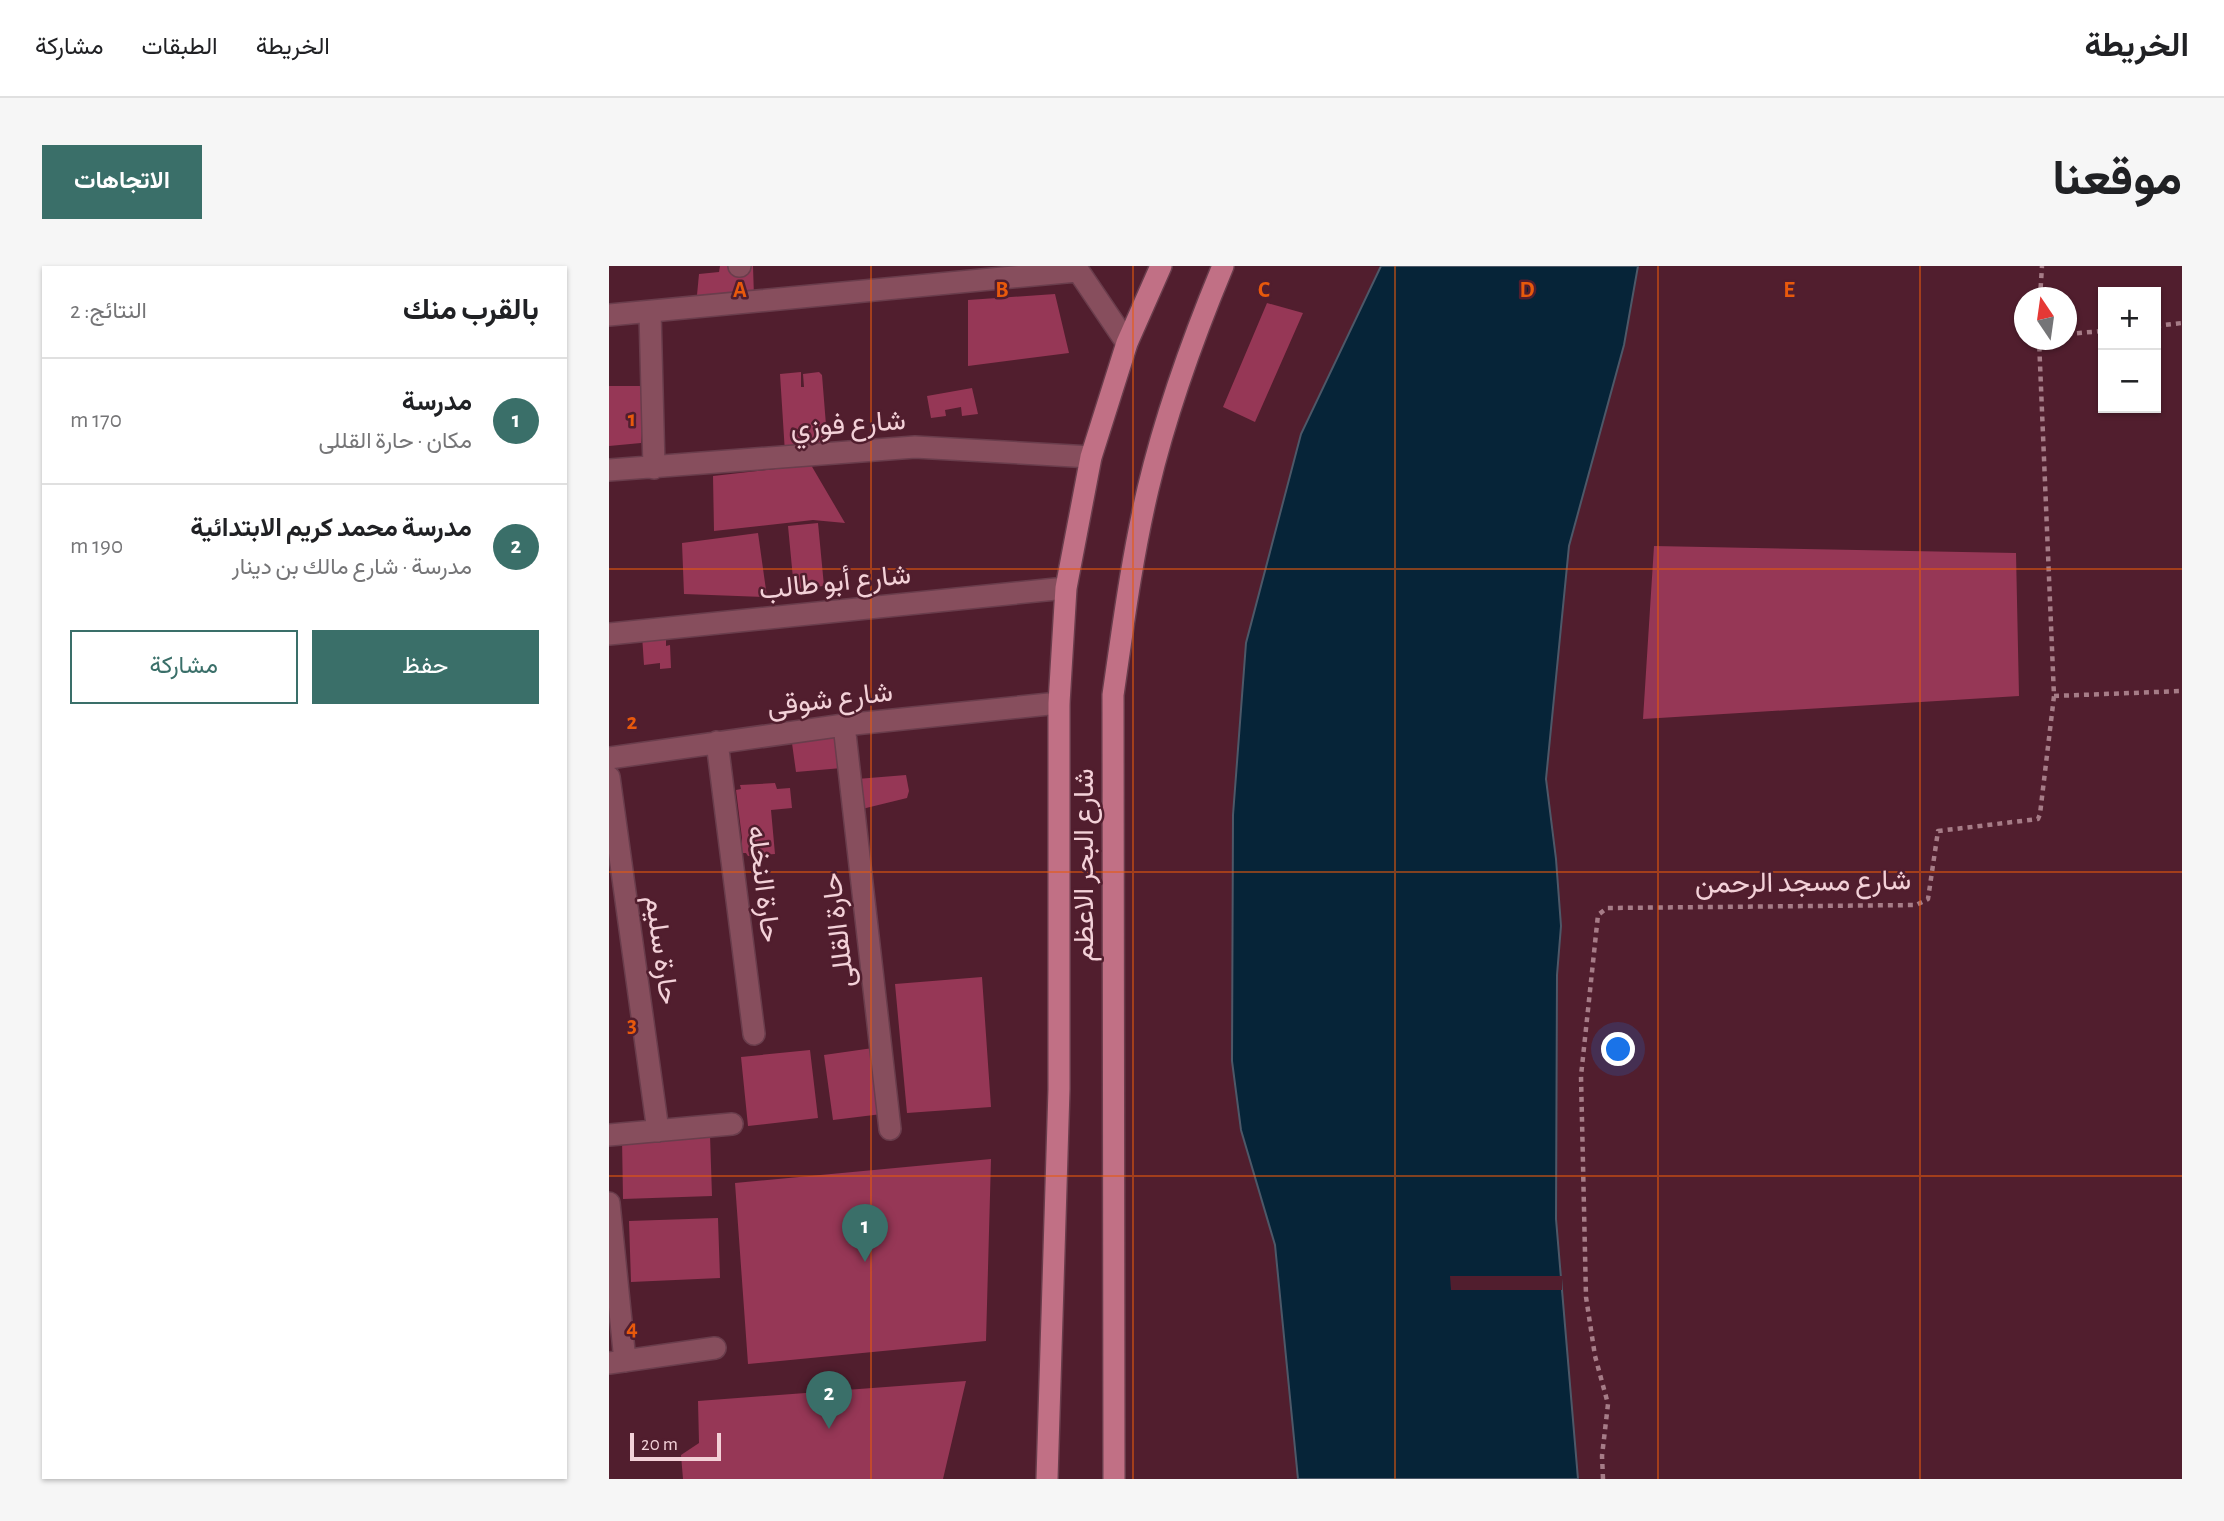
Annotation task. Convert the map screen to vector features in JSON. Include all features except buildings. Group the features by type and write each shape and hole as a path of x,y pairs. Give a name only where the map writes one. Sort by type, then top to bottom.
{"main road":[{"name":"شارع البحر الاعظم","path":"1046,1476 1059,1089 1059,703 1066,588 1091,457 1127,343 1161,266"},
{"name":"شارع البحر الاعظم","path":"1114,1479 1113,695 1129,579 1148,489 1173,401 1223,266"}],"street":[{"path":"609,315 1076,269 1127,343"},
{"path":"650,312 654,468"},
{"name":"شارع فوزي","path":"609,470 915,447 1091,457"},
{"name":"شارع أبو طالب","path":"609,634 1066,588"},
{"name":"شارع شوقى","path":"609,758 844,725 1059,703"},
{"name":"حارة القللى","path":"844,725 890,1129"},
{"name":"حارة النخله","path":"717,742 754,1034"},
{"name":"حارة سليم","path":"609,778 658,1131"},
{"path":"609,1135 732,1124"},
{"path":"609,1203 617,1362 715,1348"}],"path":[{"path":"2041,287 2042,266"},
{"path":"2161,325 2182,323"},
{"path":"2077,333 2098,331"},
{"name":"شارع مسجد الرحمن","path":"1603,1479 1602,1456 1608,1404 1595,1356 1586,1297 1581,1076 1598,915 1607,908 1923,904 1928,900 1937,831 2038,819 2054,696 2039,350"},
{"path":"2054,696 2182,691"}],"water":[{"path":"1381,266 1638,266 1624,345 1569,546 1546,779 1561,926 1557,975 1556,1219 1578,1479 1298,1479 1275,1245 1241,1130 1232,1061 1233,815 1246,643 1301,434"}],"pier":[{"path":"1450,1276 1562,1276 1562,1290 1451,1290"}],"place":[{"name":"مدرسة","path":"865,1262"},
{"name":"مدرسة محمد كريم الابتدائية","path":"829,1429"}]}
